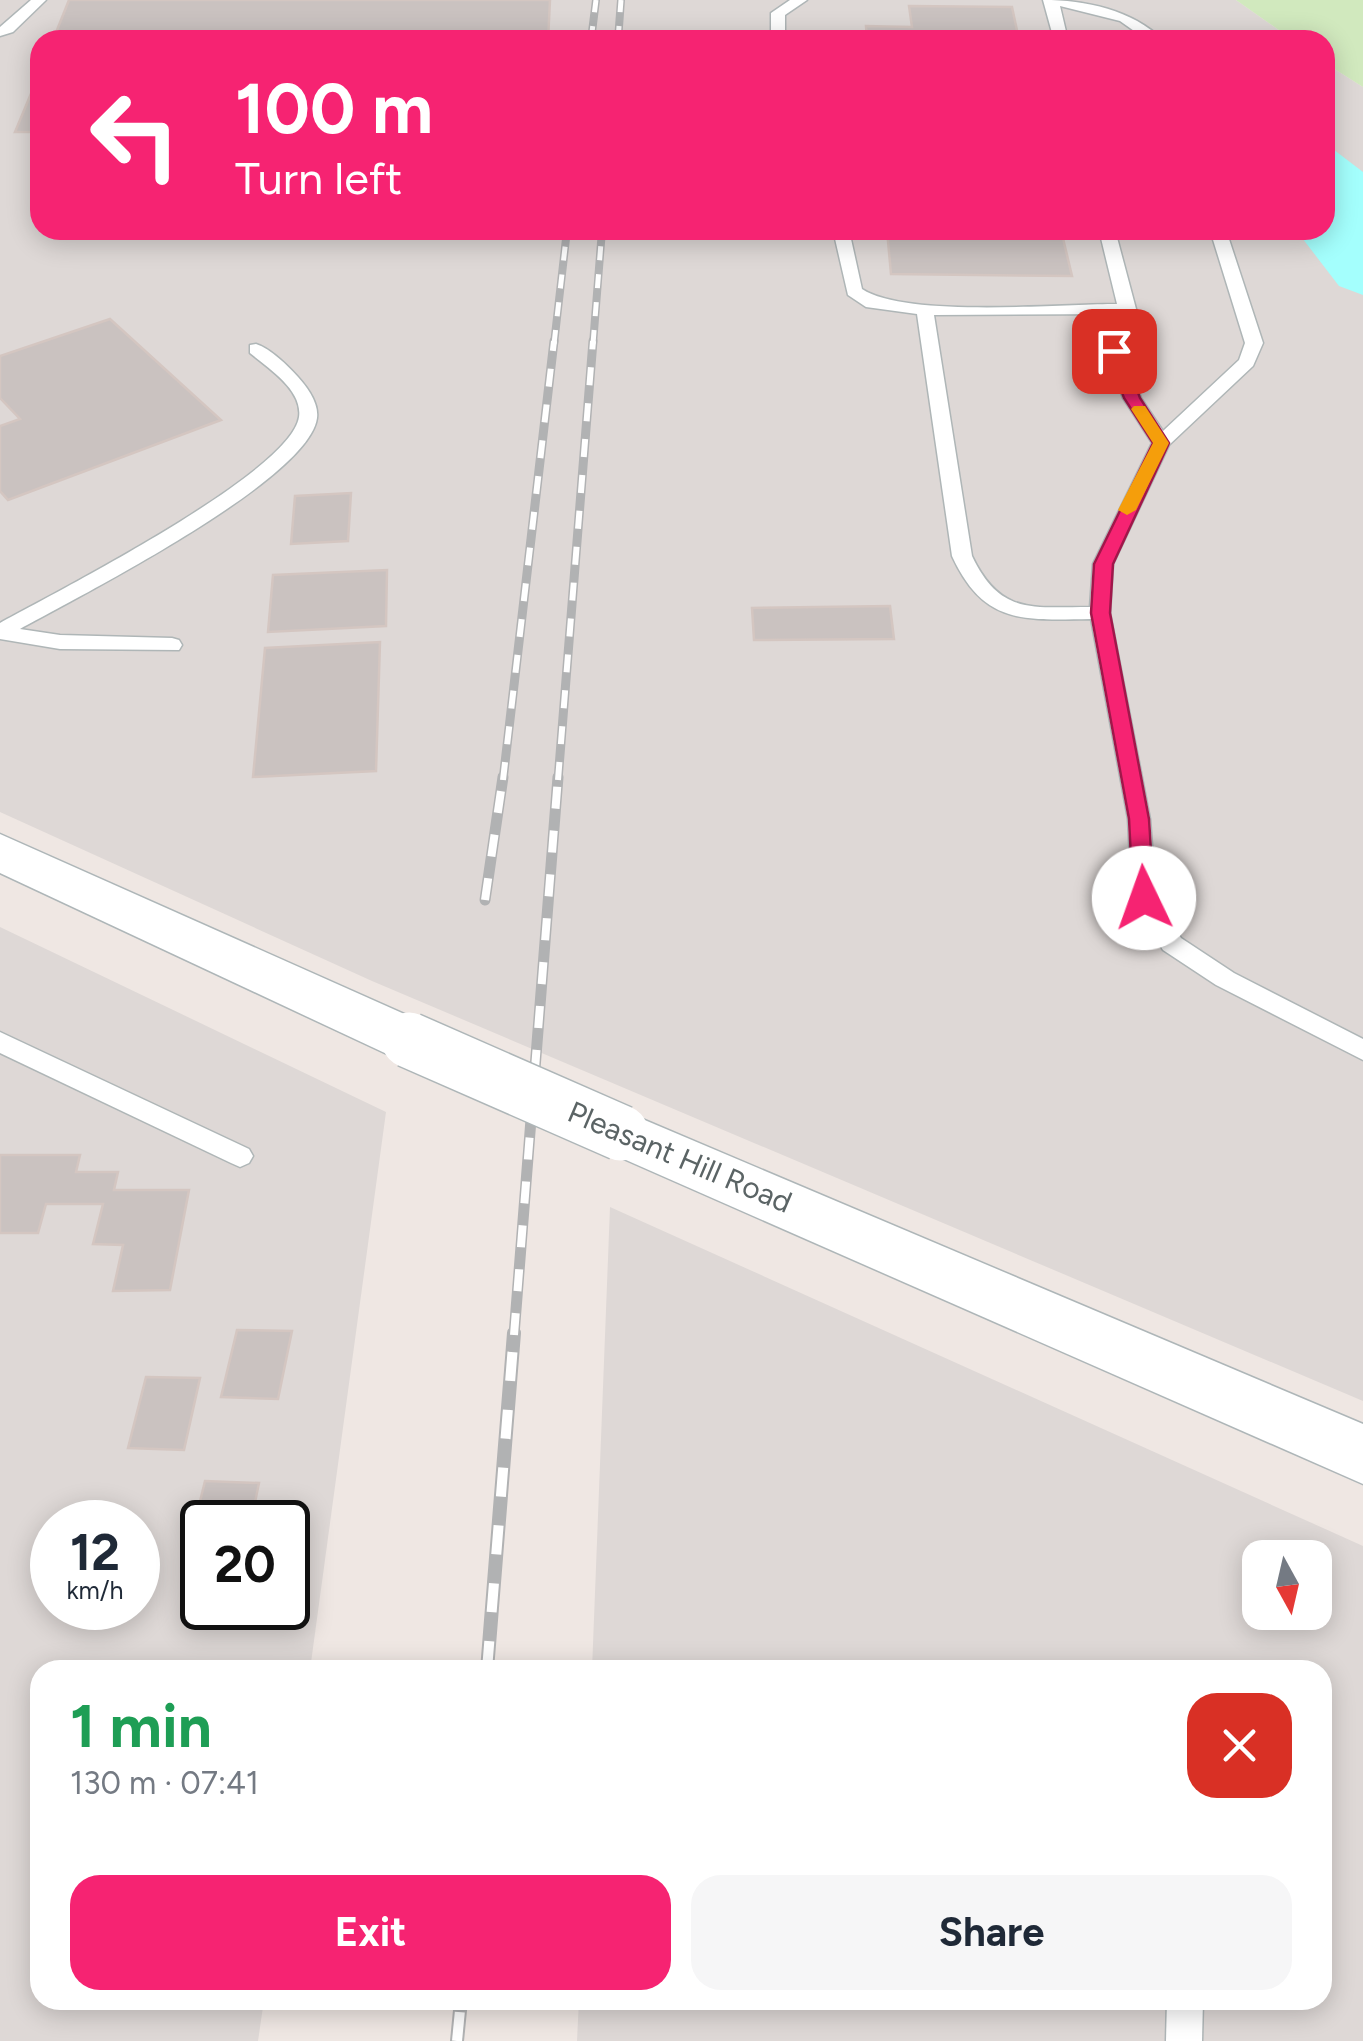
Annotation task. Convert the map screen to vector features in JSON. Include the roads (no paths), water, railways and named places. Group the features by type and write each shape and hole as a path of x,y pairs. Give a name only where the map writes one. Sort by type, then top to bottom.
{"street":[{"name":"Pleasant Hill Road","path":"0,852 409,1040 1363,1454"}],"lane":[{"path":"0,32 8,30 38,0"},
{"path":"778,30 778,13 800,0"},
{"path":"1058,30 1051,0 1124,18 1141,30"},
{"path":"843,240 854,292 872,303 925,310 1127,309"},
{"path":"1110,240 1127,309 1114,351 1132,398 1161,443"},
{"path":"1221,240 1254,343 1246,362 1161,443 1104,564 1100,613 1139,819 1144,898 1172,944 1225,979 1363,1050"},
{"path":"925,310 962,556 970,580 986,600 1012,611 1100,613"},
{"path":"0,633 176,532 295,448 308,420 302,395 256,349"},
{"path":"0,633 60,642 172,645"},
{"path":"0,1042 240,1156"},
{"path":"1184,2041 1186,2010"}],"water":[{"path":"1335,151 1363,172 1363,295 1339,286 1304,240 1335,240"}],"railway":[{"path":"592,30 596,0"},
{"path":"619,30 621,0"},
{"path":"554,344 566,240"},
{"path":"593,344 601,240"},
{"path":"503,780 554,341"},
{"path":"558,780 593,341"},
{"path":"485,900 503,777"},
{"path":"514,1335 558,777"},
{"path":"488,1660 514,1333"},
{"path":"457,2041 460,2010"}]}
